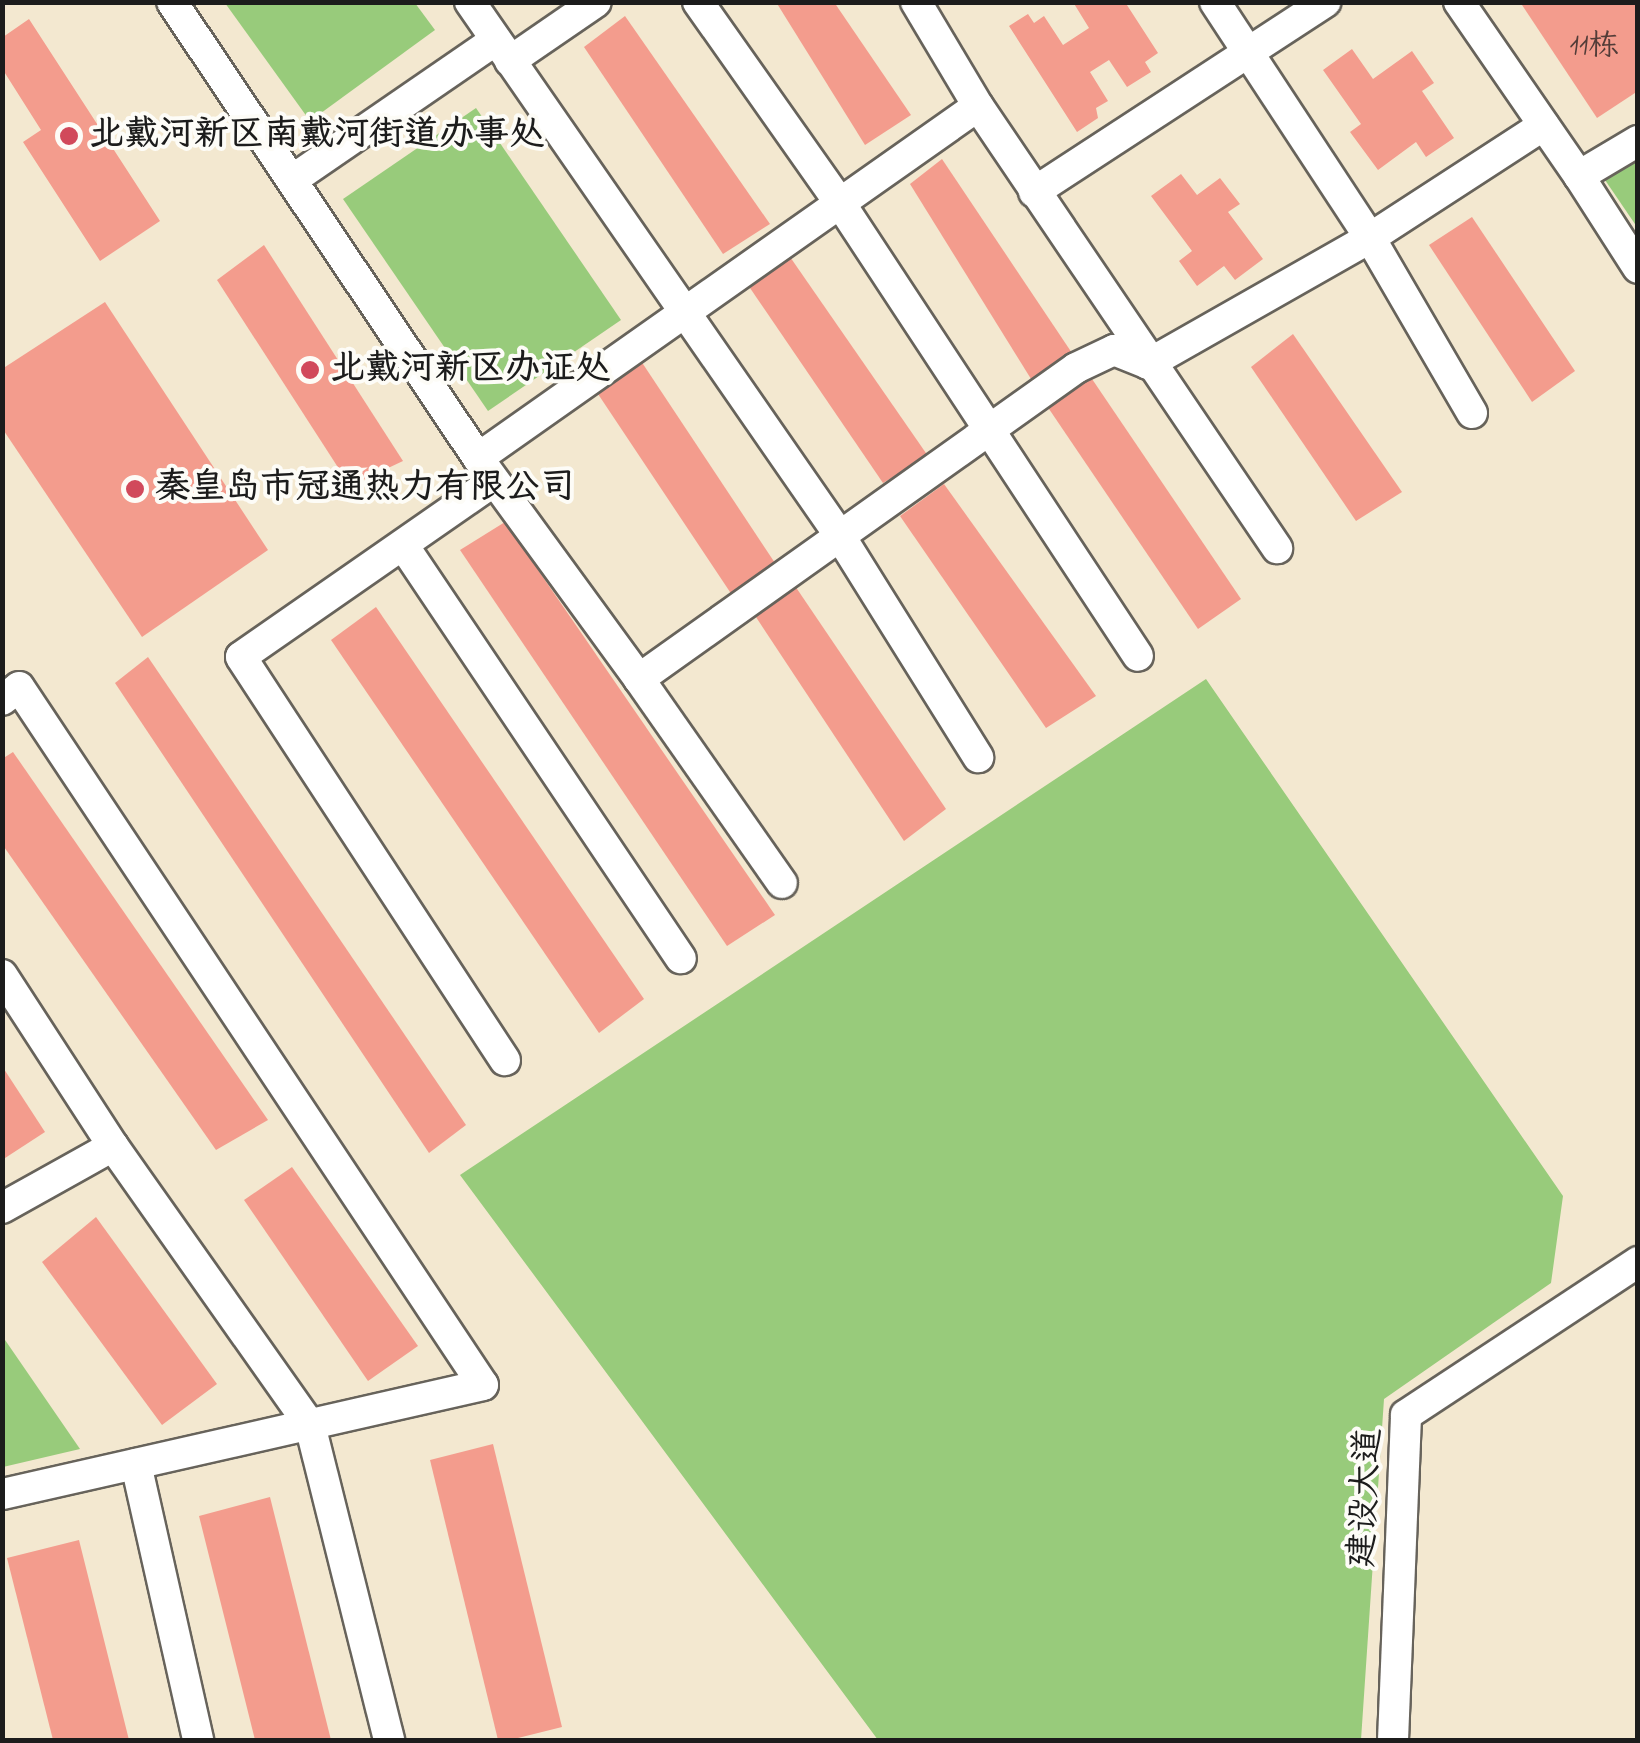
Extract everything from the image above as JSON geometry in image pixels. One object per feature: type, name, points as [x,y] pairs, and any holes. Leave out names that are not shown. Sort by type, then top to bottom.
[{"type":"street","points":[[172,2],[486,469],[782,883]]},
{"type":"street","points":[[470,2],[840,536],[978,757]]},
{"type":"street","points":[[292,180],[503,50],[596,2]]},
{"type":"street","points":[[698,2],[840,204],[1138,656]]},
{"type":"street","points":[[1215,2],[1370,238],[1472,413]]},
{"type":"street","points":[[1034,192],[1250,55],[1324,2]]},
{"type":"street","points":[[1458,2],[1638,268]]},
{"type":"street","points":[[918,3],[1034,192],[1276,548]]},
{"type":"street","points":[[504,1060],[241,657],[402,544],[486,469],[684,314],[978,106]]},
{"type":"street","points":[[1148,364],[1370,238],[1544,125]]},
{"type":"street","points":[[1579,176],[1638,141]]},
{"type":"street","points":[[639,679],[989,428],[1114,350],[1148,364]]},
{"type":"street","points":[[402,544],[682,958]]},
{"type":"street","points":[[2,700],[18,687],[482,1385],[2,1494]]},
{"type":"street","points":[[2,975],[113,1146],[310,1424],[388,1740]]},
{"type":"street","points":[[2,1208],[113,1146]]},
{"type":"street","name":"建设大道","points":[[1393,1740],[1406,1416],[1638,1262]]},
{"type":"street","points":[[136,1464],[198,1740]]},
{"type":"green space","points":[[225,3],[415,3],[435,30],[310,121]]},
{"type":"green space","points":[[476,108],[621,320],[488,411],[343,199]]},
{"type":"green space","points":[[1637,160],[1637,227],[1605,180]]},
{"type":"green space","points":[[1206,679],[1563,1196],[1551,1283],[1384,1399],[1361,1740],[878,1740],[460,1175]]},
{"type":"green space","points":[[3,1337],[80,1449],[3,1467]]},
{"type":"building","points":[[776,2],[834,2],[911,115],[865,145]]},
{"type":"building","points":[[1073,2],[1125,2],[1158,53],[1145,62],[1151,72],[1127,87],[1109,60],[1090,72],[1108,101],[1096,108],[1098,118],[1077,132],[1009,26],[1028,14],[1034,23],[1044,16],[1063,45],[1089,28]]},
{"type":"building","points":[[1520,2],[1638,2],[1638,91],[1597,118]]},
{"type":"building","points":[[625,16],[770,224],[723,254],[584,47]]},
{"type":"building","name":"北戴河新区南戴河街道办事处","points":[[29,19],[160,221],[100,261],[23,142],[41,130],[3,70],[3,37]]},
{"type":"building","points":[[1352,49],[1373,79],[1412,51],[1434,83],[1422,91],[1454,138],[1426,157],[1416,142],[1378,170],[1350,132],[1361,124],[1323,70]]},
{"type":"building","points":[[942,159],[1078,362],[1036,387],[910,184]]},
{"type":"building","points":[[1181,174],[1197,195],[1220,178],[1240,204],[1228,212],[1263,259],[1235,280],[1224,266],[1197,286],[1179,261],[1192,251],[1151,196]]},
{"type":"building","points":[[1472,217],[1575,371],[1532,402],[1429,245]]},
{"type":"building","name":"北戴河新区办证处","points":[[264,245],[403,461],[350,486],[217,280]]},
{"type":"building","points":[[788,254],[928,456],[883,483],[750,288]]},
{"type":"building","name":"秦皇岛市冠通热力有限公司","points":[[105,302],[268,550],[142,637],[2,428],[2,369]]},
{"type":"building","points":[[1293,334],[1402,492],[1356,521],[1251,367]]},
{"type":"building","points":[[639,358],[777,566],[732,595],[596,391]]},
{"type":"building","points":[[1090,376],[1241,599],[1198,629],[1047,406]]},
{"type":"building","points":[[944,484],[1096,696],[1046,728],[900,516]]},
{"type":"building","points":[[505,522],[775,915],[727,946],[460,550]]},
{"type":"building","points":[[791,580],[946,809],[904,841],[752,611]]},
{"type":"building","points":[[376,607],[644,999],[599,1033],[331,640]]},
{"type":"building","points":[[148,657],[466,1125],[429,1153],[115,683]]},
{"type":"building","points":[[13,752],[268,1120],[216,1150],[2,844],[2,759]]},
{"type":"building","points":[[2,1066],[45,1132],[2,1160]]},
{"type":"building","points":[[292,1167],[418,1346],[368,1381],[244,1200]]},
{"type":"building","points":[[96,1217],[217,1384],[162,1425],[42,1262]]},
{"type":"building","points":[[493,1444],[562,1727],[510,1740],[498,1740],[430,1460]]},
{"type":"building","points":[[270,1497],[331,1740],[255,1740],[199,1516]]},
{"type":"building","points":[[79,1540],[129,1740],[53,1740],[7,1558]]},
{"type":"place","name":"北戴河新区南戴河街道办事处","points":[[69,136]]},
{"type":"place","name":"北戴河新区办证处","points":[[310,370]]},
{"type":"place","name":"秦皇岛市冠通热力有限公司","points":[[135,489]]}]
